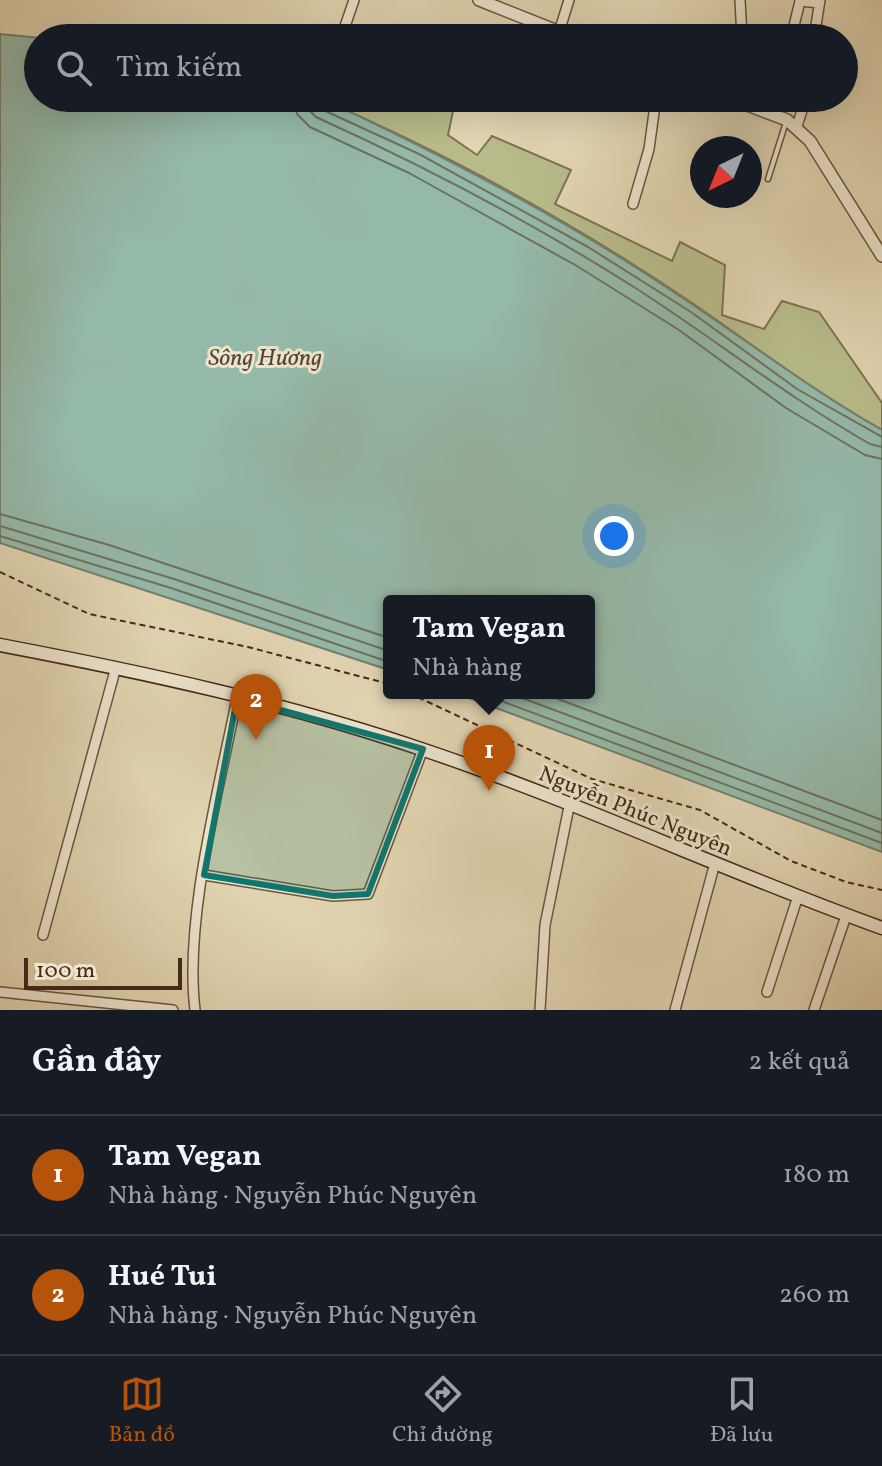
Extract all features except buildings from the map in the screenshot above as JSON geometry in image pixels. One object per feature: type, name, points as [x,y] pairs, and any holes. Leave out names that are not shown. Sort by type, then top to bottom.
[{"type":"main road","name":"Nguyễn Phúc Nguyên","points":[[0,645],[116,667],[423,749],[570,802],[882,928]]},
{"type":"street","points":[[346,24],[354,0]]},
{"type":"street","points":[[479,0],[539,24]]},
{"type":"street","points":[[562,24],[569,0]]},
{"type":"street","points":[[741,0],[742,24]]},
{"type":"street","points":[[794,24],[797,0],[819,2],[816,24]]},
{"type":"street","points":[[633,204],[649,149],[654,112]]},
{"type":"street","points":[[764,112],[792,123],[810,141],[882,256]]},
{"type":"street","points":[[792,123],[798,112]]},
{"type":"street","points":[[43,935],[116,667]]},
{"type":"street","points":[[195,1010],[194,950],[204,875],[237,698]]},
{"type":"street","points":[[204,875],[333,896],[368,894],[423,749]]},
{"type":"street","points":[[540,1010],[545,925],[570,802]]},
{"type":"street","points":[[675,1010],[715,863]]},
{"type":"street","points":[[767,992],[798,896]]},
{"type":"street","points":[[814,1010],[846,916]]},
{"type":"street","points":[[0,992],[173,1010]]},
{"type":"lane","points":[[768,179],[792,123]]},
{"type":"path","points":[[0,572],[89,614],[248,647],[383,682]]},
{"type":"path","points":[[422,699],[592,779],[700,810],[791,861],[846,882],[882,890]]},
{"type":"highlighted area","points":[[237,698],[423,749],[368,894],[333,896],[204,875]]},
{"type":"green space","points":[[348,112],[453,112],[448,135],[477,155],[492,136],[571,170],[555,204],[672,261],[680,242],[725,265],[722,315],[764,329],[782,301],[819,312],[882,403],[882,430],[810,386],[606,247],[462,166]]},
{"type":"water","name":"Sông Hương","points":[[0,34],[24,36],[24,112],[350,112],[468,171],[578,232],[882,430],[882,852],[472,699],[595,699],[595,595],[383,595],[383,668],[0,543]]},
{"type":"place","name":"Hué Tui","points":[[256,740]]},
{"type":"place","name":"Tam Vegan","points":[[489,791]]}]
